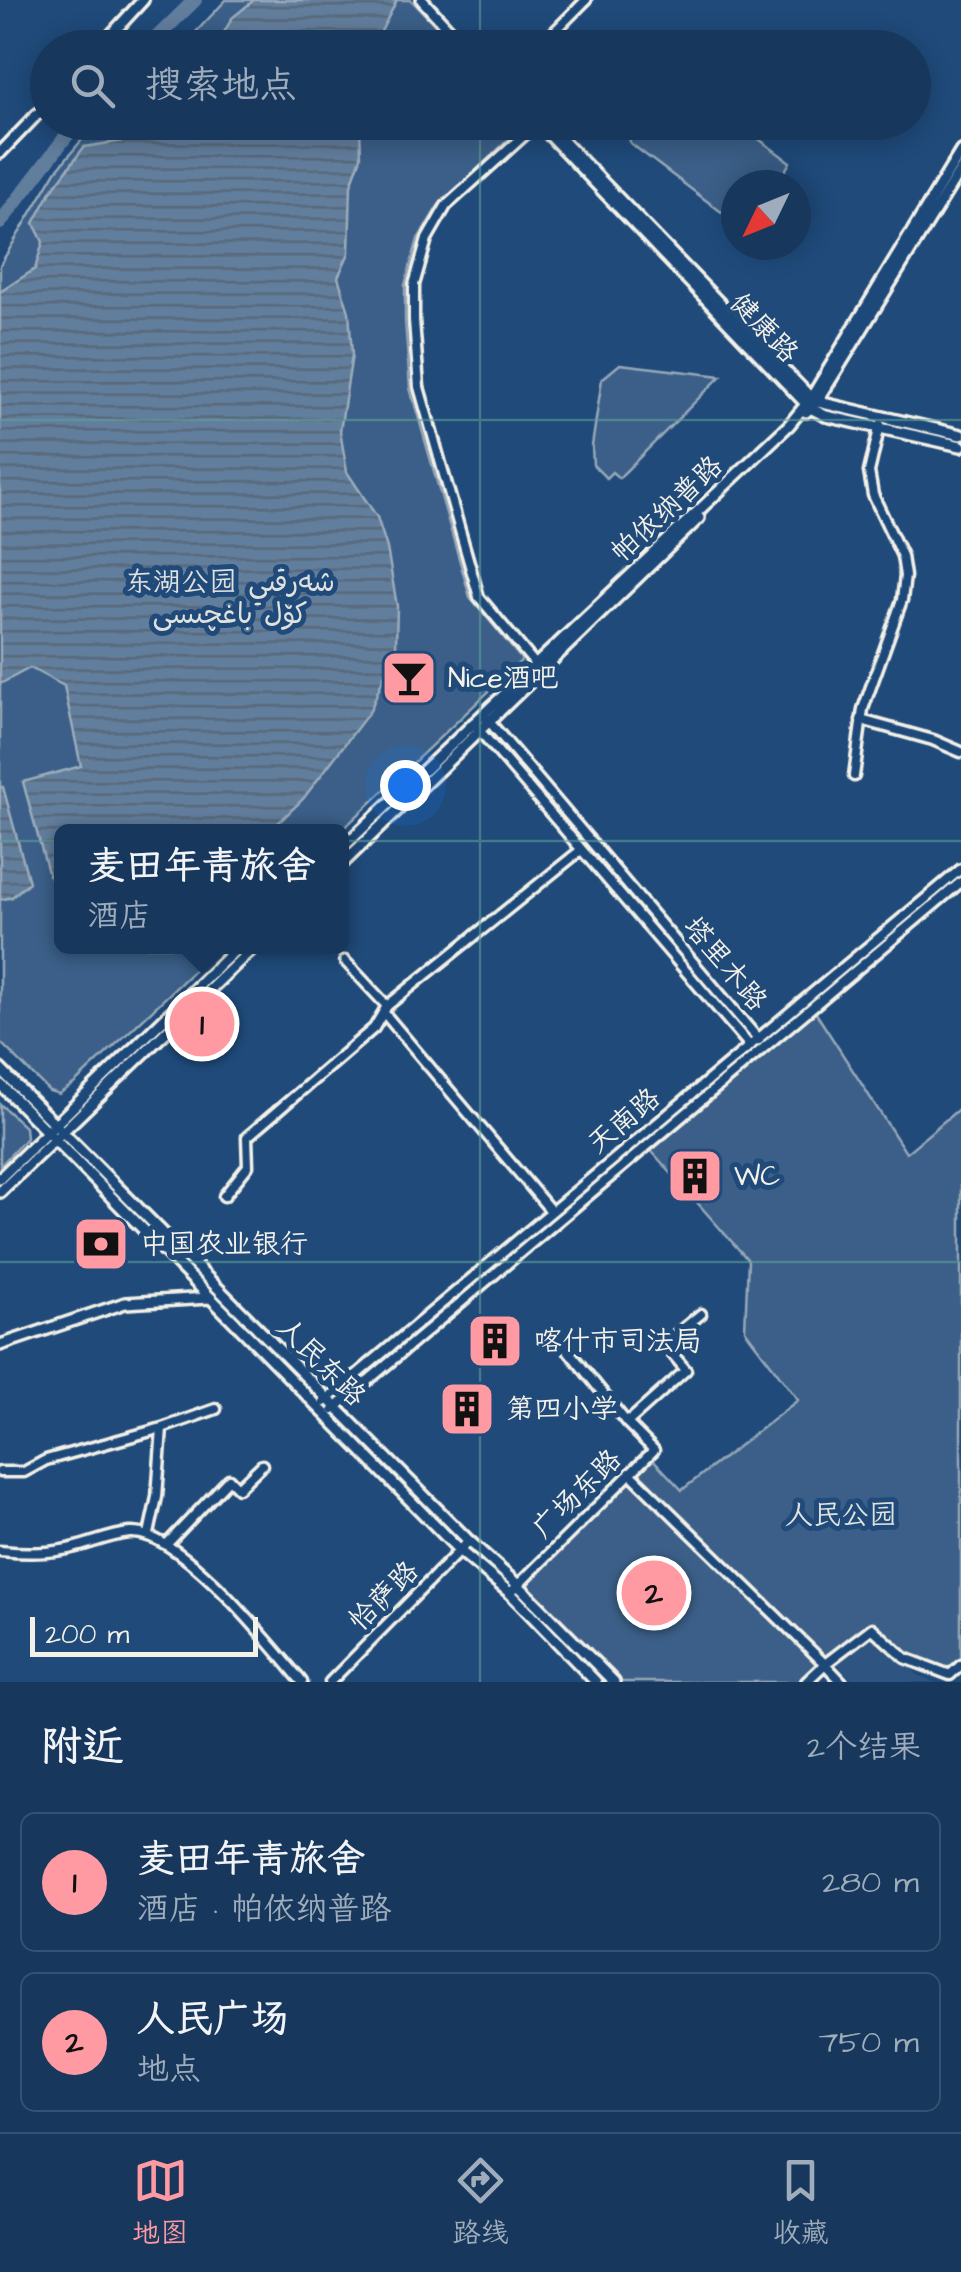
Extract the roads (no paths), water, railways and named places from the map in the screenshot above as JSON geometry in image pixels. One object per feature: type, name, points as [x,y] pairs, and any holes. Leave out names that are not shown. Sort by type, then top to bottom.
[{"type":"main road","points":[[116,30],[143,0]]},
{"type":"main road","points":[[422,0],[450,30]]},
{"type":"main road","points":[[430,0],[458,30]]},
{"type":"main road","points":[[0,154],[30,122]]},
{"type":"main road","name":"健康路","points":[[555,140],[826,416],[961,435]]},
{"type":"main road","name":"健康路","points":[[562,140],[811,403]]},
{"type":"main road","name":"帕依纳普路","points":[[486,718],[811,403],[961,151]]},
{"type":"main road","name":"帕依纳普路","points":[[349,857],[535,664],[811,403],[961,169]]},
{"type":"main road","name":"健康路","points":[[880,421],[961,446]]},
{"type":"main road","name":"帕依纳普路","points":[[349,842],[477,728]]},
{"type":"main road","points":[[0,1192],[53,1131],[231,954]]},
{"type":"main road","points":[[0,1178],[245,954]]},
{"type":"main road","name":"人民东路","points":[[0,1069],[209,1298],[326,1417],[460,1550],[514,1589],[614,1682]]},
{"type":"main road","name":"人民东路","points":[[0,1084],[53,1131],[469,1541],[596,1682]]},
{"type":"main road","points":[[0,1346],[125,1303],[209,1298]]},
{"type":"street","points":[[556,30],[586,0]]},
{"type":"street","points":[[519,140],[446,206],[426,239],[414,284],[414,320],[419,387],[479,597],[535,664]]},
{"type":"street","points":[[854,776],[862,720],[902,600],[905,576],[902,556],[872,495],[869,472],[880,421]]},
{"type":"street","name":"塔里木路","points":[[486,718],[758,1038],[762,1049]]},
{"type":"street","points":[[862,720],[961,752]]},
{"type":"street","name":"塔里木路","points":[[477,728],[749,1046],[762,1049]]},
{"type":"street","points":[[224,1196],[248,1166],[247,1137],[374,1028],[385,1010],[582,850]]},
{"type":"street","name":"天南路","points":[[317,1407],[961,869]]},
{"type":"street","name":"天南路","points":[[326,1417],[961,882]]},
{"type":"street","points":[[345,961],[551,1212]]},
{"type":"street","points":[[627,1423],[686,1370],[664,1344],[701,1314]]},
{"type":"street","name":"广场东路","points":[[514,1589],[654,1450],[627,1423],[555,1334]]},
{"type":"street","points":[[0,1472],[24,1472],[46,1460],[162,1428],[216,1408]]},
{"type":"street","points":[[149,1534],[157,1497],[162,1428]]},
{"type":"street","points":[[167,1544],[229,1479],[238,1488],[262,1466]]},
{"type":"street","points":[[630,1473],[842,1682]]},
{"type":"street","points":[[0,1551],[62,1550],[128,1533],[149,1534],[167,1544],[223,1592],[302,1682]]},
{"type":"street","name":"恰萨路","points":[[330,1682],[469,1541]]},
{"type":"street","points":[[806,1682],[872,1628],[905,1658],[950,1675],[961,1665]]},
{"type":"waterway","points":[[164,30],[195,0]]},
{"type":"waterway","points":[[0,223],[63,140]]},
{"type":"place","name":"Nice酒吧","points":[[409,678]]},
{"type":"place","name":"麦田年青旅舍","points":[[202,1024]]},
{"type":"place","name":"WC","points":[[695,1176]]},
{"type":"place","name":"中国农业银行","points":[[101,1244]]},
{"type":"place","name":"喀什市司法局","points":[[495,1341]]},
{"type":"place","name":"第四小学","points":[[467,1409]]},
{"type":"place","name":"人民广场","points":[[654,1593]]},
{"type":"park label","name":"东湖公园 شەرقىي كۆل باغچىسى","points":[[230,598]]},
{"type":"park label","name":"人民公园","points":[[841,1515]]}]
